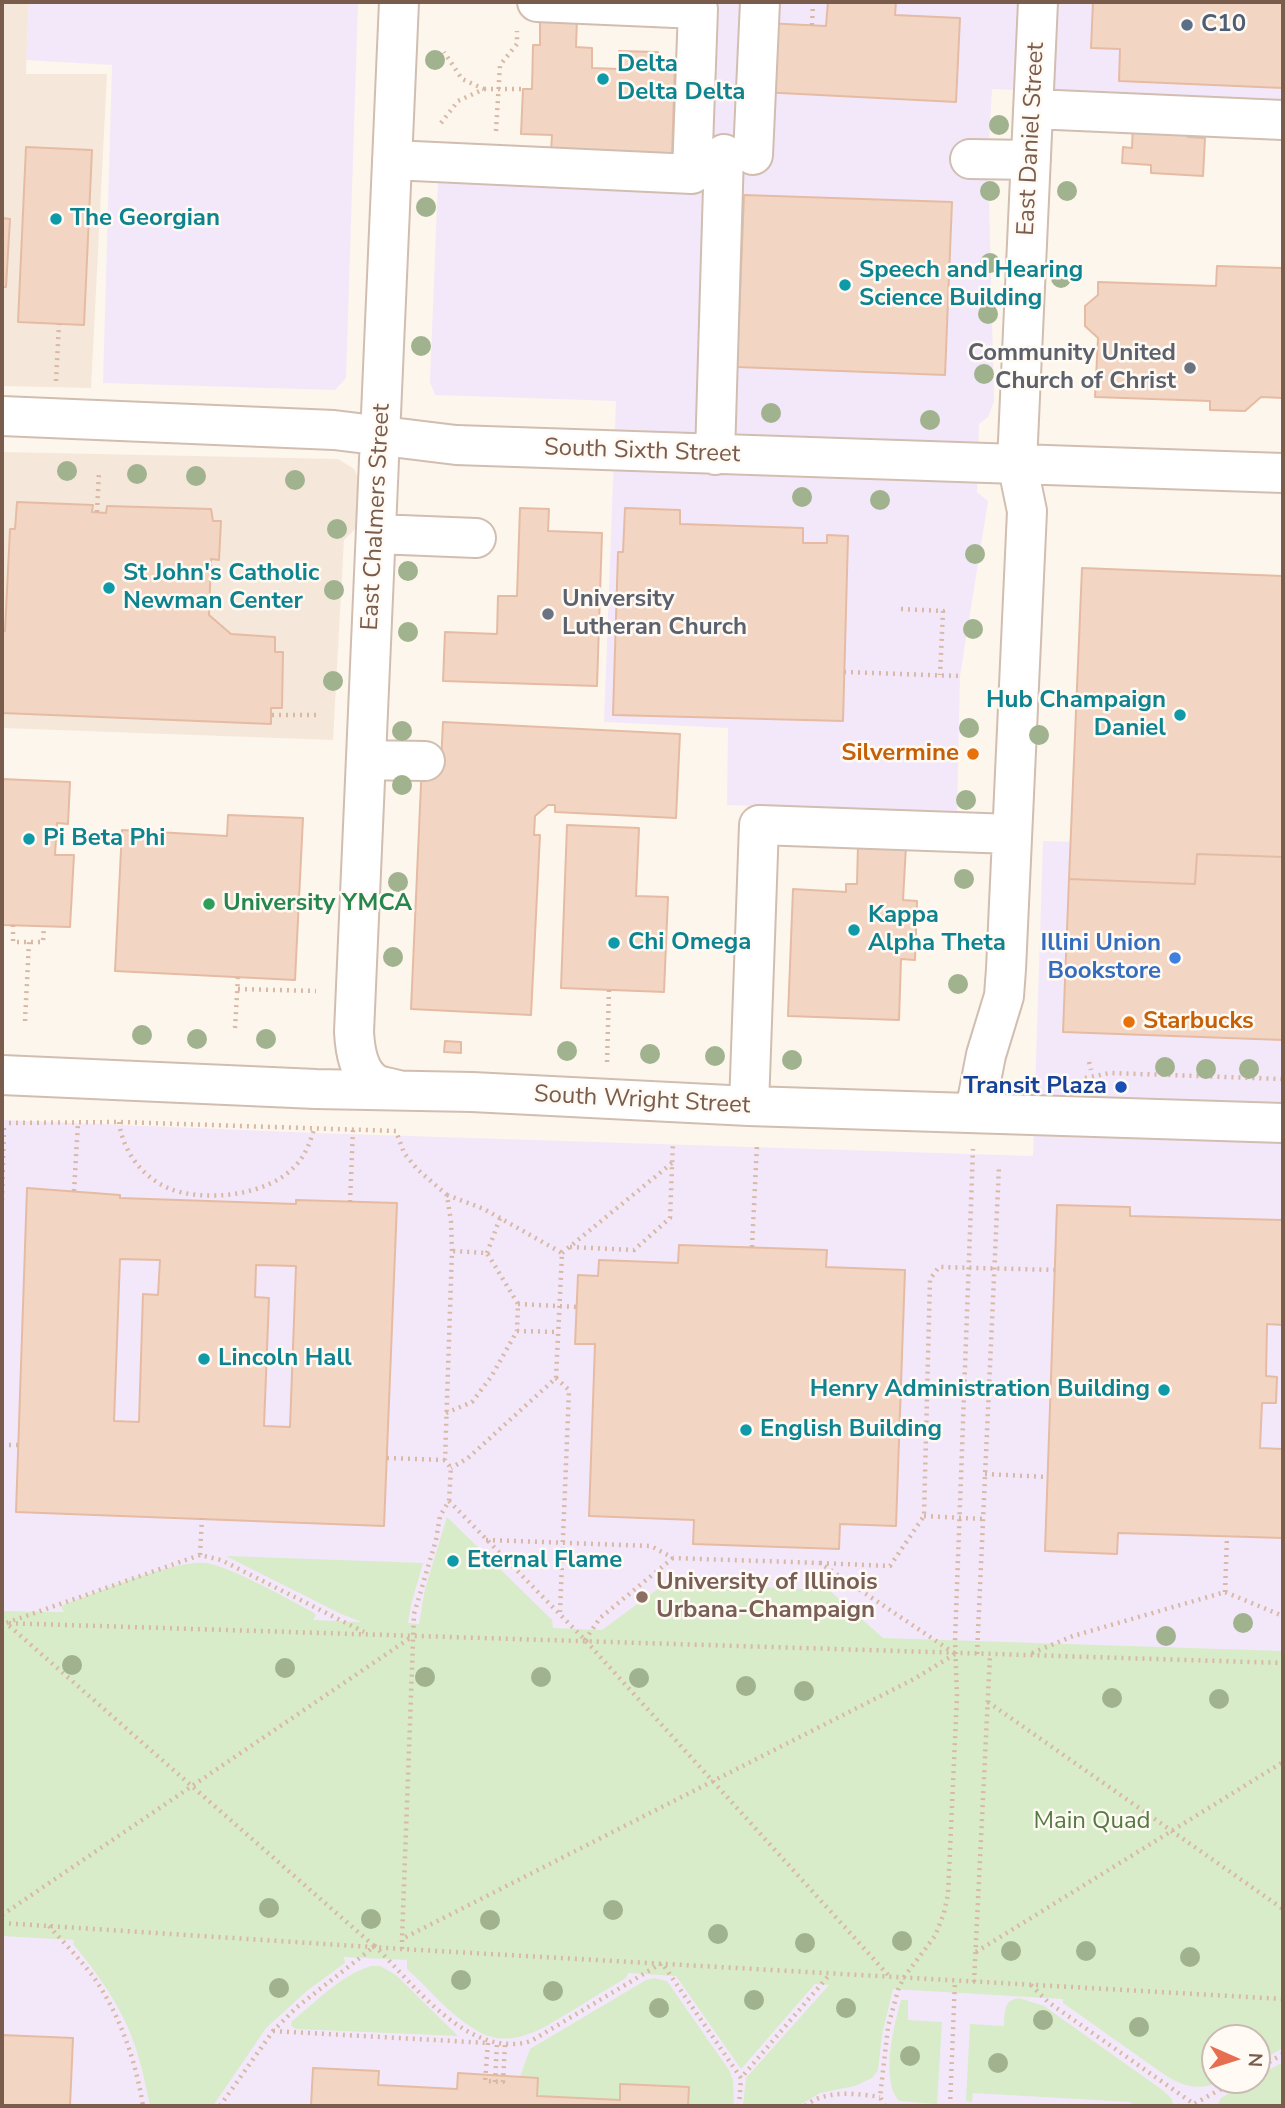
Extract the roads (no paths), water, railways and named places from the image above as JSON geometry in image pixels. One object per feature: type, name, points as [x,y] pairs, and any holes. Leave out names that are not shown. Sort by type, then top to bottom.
[{"type":"street","name":"East Chalmers Street","points":[[398,1090],[375,1083],[366,1074],[355,1052],[354,1032],[399,2]]},
{"type":"street","points":[[715,454],[738,155],[760,2]]},
{"type":"street","name":"East Daniel Street","points":[[975,1111],[986,1055],[1004,996],[1027,511],[1017,463],[1038,2]]},
{"type":"street","points":[[392,160],[692,174],[698,9],[527,12]]},
{"type":"street","points":[[1033,109],[1283,120]]},
{"type":"street","points":[[970,159],[1031,160]]},
{"type":"street","name":"South Sixth Street","points":[[2,416],[334,430],[444,445],[1283,473]]},
{"type":"street","points":[[376,534],[477,538]]},
{"type":"street","points":[[366,760],[425,761]]},
{"type":"street","points":[[749,1106],[758,825],[1012,834]]},
{"type":"street","name":"East Chalmers Street","points":[[316,1088],[340,1065],[354,1032]]},
{"type":"street","name":"South Wright Street","points":[[2,1075],[749,1106],[975,1111],[1283,1123]]},
{"type":"place","name":"C10","points":[[1187,25]]},
{"type":"place","name":"Delta Delta Delta","points":[[603,79]]},
{"type":"place","name":"The Georgian","points":[[56,219]]},
{"type":"place","name":"Speech and Hearing Science Building","points":[[845,285]]},
{"type":"place","name":"Community United Church of Christ","points":[[1190,368]]},
{"type":"place","name":"St John's Catholic Newman Center","points":[[109,588]]},
{"type":"place","name":"University Lutheran Church","points":[[548,614]]},
{"type":"place","name":"Hub Champaign Daniel","points":[[1180,715]]},
{"type":"place","name":"Silvermine","points":[[973,754]]},
{"type":"place","name":"Pi Beta Phi","points":[[29,839]]},
{"type":"place","name":"University YMCA","points":[[209,904]]},
{"type":"place","name":"Kappa Alpha Theta","points":[[854,930]]},
{"type":"place","name":"Chi Omega","points":[[614,943]]},
{"type":"place","name":"Illini Union Bookstore","points":[[1175,958]]},
{"type":"place","name":"Starbucks","points":[[1129,1022]]},
{"type":"place","name":"Transit Plaza","points":[[1121,1087]]},
{"type":"place","name":"Lincoln Hall","points":[[204,1359]]},
{"type":"place","name":"Henry Administration Building","points":[[1164,1390]]},
{"type":"place","name":"English Building","points":[[746,1430]]},
{"type":"place","name":"Eternal Flame","points":[[453,1561]]},
{"type":"place","name":"University of Illinois Urbana-Champaign","points":[[642,1597]]},
{"type":"park label","name":"Main Quad","points":[[1092,1822]]}]
